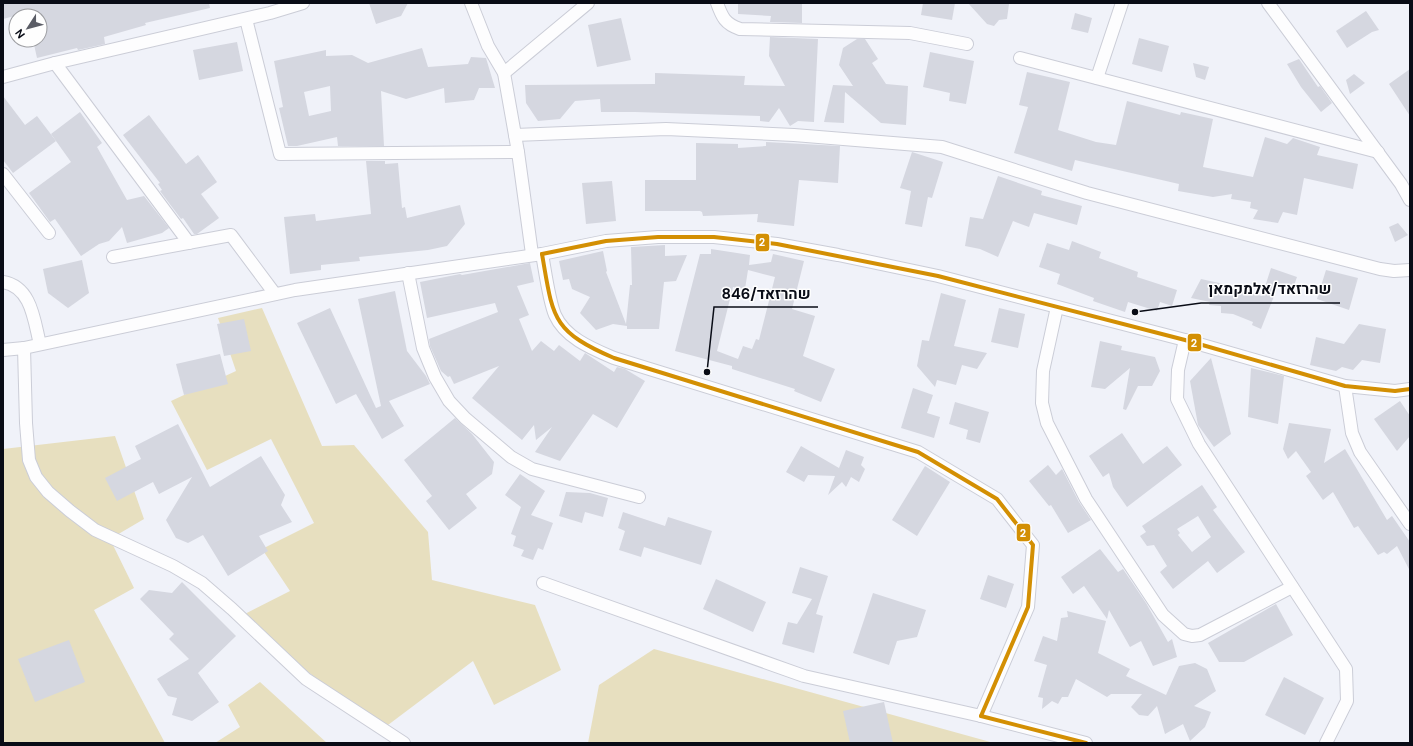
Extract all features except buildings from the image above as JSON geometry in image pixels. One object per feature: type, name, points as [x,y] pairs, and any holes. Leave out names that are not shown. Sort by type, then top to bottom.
[{"type":"street","points":[[3,76],[246,19],[304,3]]},
{"type":"street","points":[[472,3],[488,46],[504,73],[537,254],[555,315],[572,336],[589,348],[614,358],[918,452],[997,499],[1033,545],[1028,607],[981,716]]},
{"type":"street","points":[[504,73],[588,3]]},
{"type":"street","points":[[717,3],[724,21],[730,26],[740,29],[910,33],[967,44]]},
{"type":"street","points":[[1097,78],[1122,3]]},
{"type":"street","points":[[1268,3],[1378,152],[1401,184],[1410,200]]},
{"type":"street","points":[[246,19],[280,154],[518,152]]},
{"type":"street","points":[[1020,58],[1378,152]]},
{"type":"street","points":[[55,63],[190,243]]},
{"type":"street","points":[[515,135],[666,129],[809,136],[942,147],[1087,193],[1380,270],[1410,270]]},
{"type":"street","points":[[3,174],[49,234]]},
{"type":"street","points":[[113,258],[231,235],[275,294]]},
{"type":"street","points":[[3,350],[24,348],[275,294],[537,254],[606,240],[658,237],[714,237],[777,244],[938,276],[1185,340],[1345,386],[1395,391],[1410,389]]},
{"type":"street","points":[[408,273],[423,348],[435,377],[449,401],[465,418],[511,457],[532,469],[639,497]]},
{"type":"street","points":[[3,282],[12,283],[25,295],[32,308],[40,344]]},
{"type":"street","points":[[1058,307],[1043,371],[1042,404],[1047,423],[1086,499],[1163,615],[1184,634],[1192,636],[1200,635],[1292,587]]},
{"type":"street","points":[[1185,340],[1178,370],[1177,399],[1199,444],[1346,669],[1347,701],[1326,743]]},
{"type":"street","points":[[24,348],[26,423],[30,460],[36,477],[48,492],[70,512],[96,530],[173,566],[202,583],[232,609],[306,679],[404,743]]},
{"type":"street","points":[[1345,386],[1352,434],[1360,452],[1410,524]]},
{"type":"street","points":[[543,583],[804,676],[981,716],[1086,743]]},
{"type":"shaded area","points":[[262,308],[322,446],[354,445],[428,532],[432,580],[535,605],[561,670],[494,705],[473,661],[388,725],[362,713],[237,618],[290,591],[262,549],[314,523],[271,439],[207,470],[171,401],[236,371],[218,318]]},
{"type":"shaded area","points":[[115,436],[144,519],[110,539],[134,588],[94,610],[165,743],[3,743],[3,449]]},
{"type":"shaded area","points":[[654,649],[994,743],[588,743],[599,685]]},
{"type":"shaded area","points":[[260,682],[327,743],[215,743],[240,727],[228,705]]},
{"type":"transit line","name":"2","points":[[542,254],[606,241],[658,237],[714,237],[777,244],[938,276],[1185,340],[1345,386],[1395,391],[1410,389]]},
{"type":"transit line","name":"2","points":[[542,254],[549,293],[558,320],[566,330],[593,348],[614,358],[918,452],[997,499],[1033,545],[1028,607],[981,716]]},
{"type":"transit line","name":"2","points":[[981,716],[1086,743]]},
{"type":"place","name":"שהרזאד/אלמקמאן","points":[[1135,312]]},
{"type":"place","name":"846/שהרזאד","points":[[707,372]]}]
